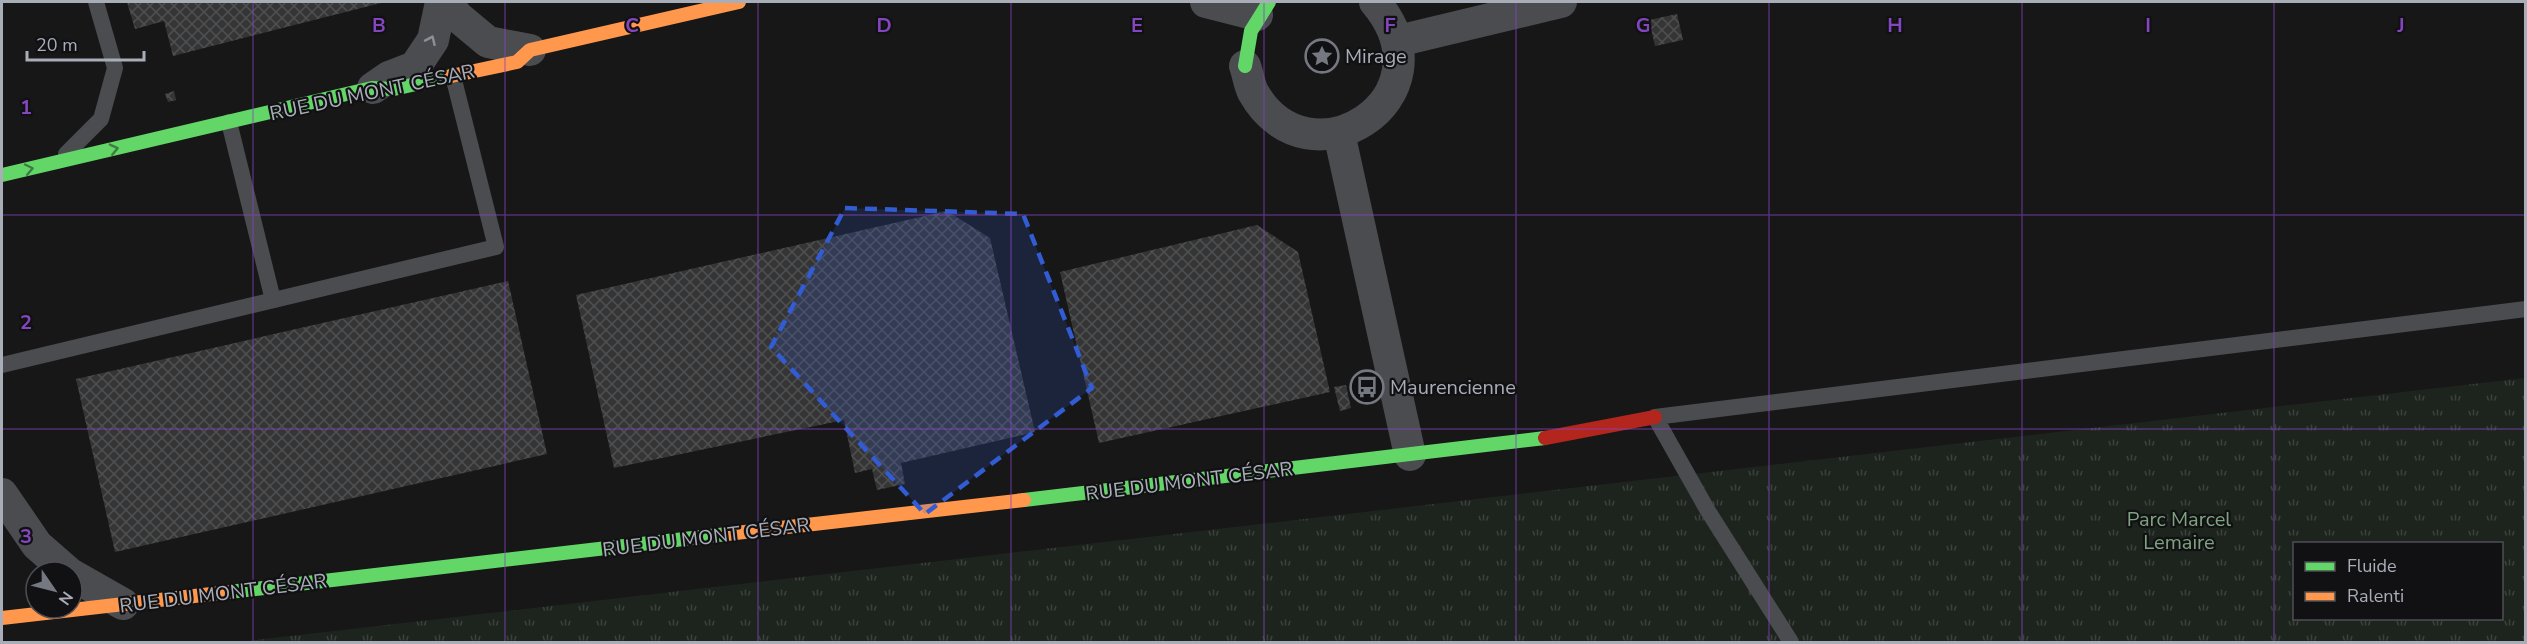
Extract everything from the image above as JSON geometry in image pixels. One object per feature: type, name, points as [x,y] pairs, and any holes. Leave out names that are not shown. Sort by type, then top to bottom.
[{"type":"street","points":[[372,88],[389,77],[415,67],[433,40],[441,2]]},
{"type":"street","points":[[445,2],[458,17],[488,42],[530,50]]},
{"type":"street","name":"RUE DU MONT CÉSAR","points":[[2,174],[372,88],[394,89],[517,62],[530,50],[739,2]]},
{"type":"street","points":[[1206,2],[1263,8],[1247,40],[1245,66],[1252,91],[1267,112],[1288,127],[1313,134],[1339,133],[1361,124],[1380,109],[1393,88],[1399,65],[1398,41],[1389,18],[1375,2]]},
{"type":"street","points":[[1398,41],[1560,2]]},
{"type":"street","points":[[1339,133],[1410,455]]},
{"type":"street","name":"RUE DU MONT CÉSAR","points":[[2,618],[1522,442],[1655,417]]},
{"type":"street","points":[[2,494],[36,545],[54,560]]},
{"type":"street","points":[[84,582],[123,604]]},
{"type":"lane","points":[[57,163],[101,120],[116,68],[98,9]]},
{"type":"lane","points":[[2,365],[496,247],[453,76]]},
{"type":"lane","points":[[229,122],[273,300]]},
{"type":"lane","points":[[1791,642],[1708,511],[1655,417],[2526,309]]},
{"type":"highlighted area","points":[[845,208],[1023,214],[1092,388],[925,514],[771,347]]},
{"type":"green space","name":"Parc Marcel Lemaire","points":[[2525,378],[2525,642],[239,642]]},
{"type":"building","points":[[127,2],[385,2],[173,56],[164,21],[135,29]]},
{"type":"building","points":[[1677,14],[1683,40],[1655,46],[1649,20]]},
{"type":"building","points":[[174,91],[176,100],[168,102],[165,94]]},
{"type":"building","points":[[947,211],[990,238],[1035,432],[901,463],[905,484],[877,490],[872,469],[855,473],[844,420],[614,468],[576,295]]},
{"type":"building","points":[[1257,225],[1298,252],[1330,392],[1099,443],[1060,272]]},
{"type":"building","points":[[508,281],[547,454],[115,552],[76,379]]},
{"type":"building","points":[[1346,385],[1351,408],[1340,411],[1334,387]]},
{"type":"traffic: fast","points":[[1245,66],[1251,31],[1269,2]]},
{"type":"traffic: fast","points":[[2,175],[372,88],[394,89],[451,76]]},
{"type":"traffic: fast","points":[[1024,500],[1545,438]]},
{"type":"traffic: fast","points":[[229,592],[727,534]]},
{"type":"traffic: slow","points":[[451,76],[517,62],[530,50],[739,2]]},
{"type":"traffic: slow","points":[[727,534],[1024,500]]},
{"type":"traffic: slow","points":[[2,618],[229,592]]},
{"type":"traffic: jam","points":[[1545,438],[1655,417]]},
{"type":"place","name":"Mirage","points":[[1322,56]]},
{"type":"place","name":"Maurencienne","points":[[1367,387]]}]
